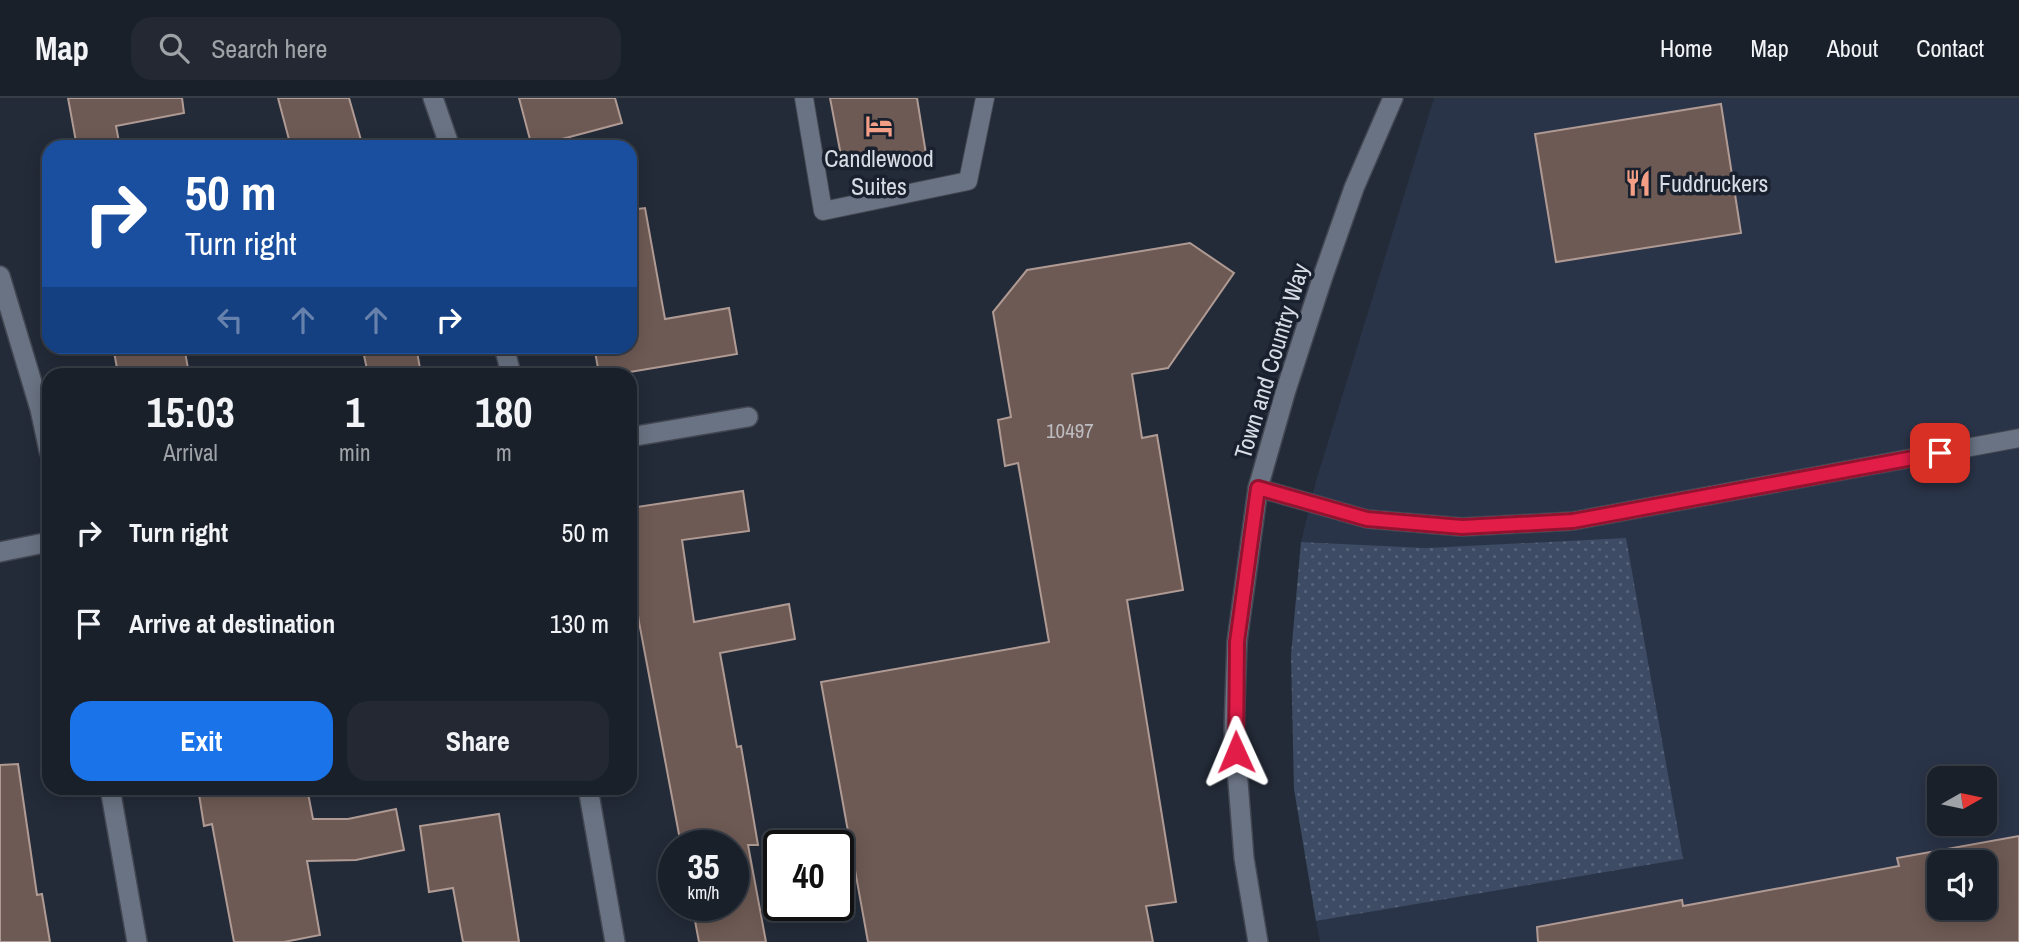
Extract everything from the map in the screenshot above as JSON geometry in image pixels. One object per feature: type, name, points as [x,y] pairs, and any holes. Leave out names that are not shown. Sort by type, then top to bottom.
[{"type":"street","points":[[433,98],[448,140]]},
{"type":"street","name":"Town and Country Way","points":[[1258,942],[1244,858],[1234,731],[1237,642],[1258,488],[1322,279],[1354,188],[1392,98]]},
{"type":"street","points":[[0,276],[42,418]]},
{"type":"street","points":[[637,436],[748,416]]},
{"type":"street","points":[[0,552],[42,543]]},
{"type":"street","points":[[111,795],[137,942]]},
{"type":"street","points":[[589,795],[615,942]]},
{"type":"lane","points":[[804,98],[823,211],[968,181],[985,98]]},
{"type":"lane","points":[[1258,488],[1367,519],[1462,527],[1573,521],[2019,438]]},
{"type":"shaded area","points":[[1434,98],[2019,98],[2019,942],[1320,942],[1316,921],[1683,859],[1427,548],[1301,542],[1316,481]]},
{"type":"shaded area","points":[[1626,538],[1683,859],[1316,921],[1294,789],[1291,655],[1301,542],[1427,548]]},
{"type":"building","points":[[68,98],[182,98],[184,113],[116,126],[119,140],[76,140]]},
{"type":"building","points":[[278,98],[349,98],[361,140],[289,140]]},
{"type":"building","points":[[519,98],[615,98],[622,123],[558,140],[530,140]]},
{"type":"building","name":"Candlewood Suites","points":[[830,98],[917,98],[926,154],[843,166]]},
{"type":"building","name":"Fuddruckers","points":[[1721,104],[1741,233],[1556,262],[1535,134]]},
{"type":"building","points":[[645,208],[665,319],[729,308],[737,354],[637,371],[637,368],[598,368],[595,354],[637,354],[637,209]]},
{"type":"building","points":[[1190,243],[1234,273],[1168,368],[1132,374],[1142,438],[1157,435],[1183,590],[1127,600],[1176,902],[1146,906],[1153,942],[868,942],[854,865],[854,830],[848,830],[821,682],[1049,642],[1018,463],[1005,466],[998,420],[1011,417],[993,312],[1027,270]]},
{"type":"building","points":[[114,354],[185,354],[188,368],[117,368]]},
{"type":"building","points":[[364,354],[417,354],[420,368],[367,368]]},
{"type":"building","points":[[743,491],[749,531],[682,540],[694,622],[789,604],[795,639],[720,653],[737,747],[741,746],[758,845],[749,845],[749,830],[678,830],[637,609],[637,507]]},
{"type":"building","points":[[18,764],[37,895],[42,894],[50,942],[0,942],[0,765]]},
{"type":"building","points":[[199,795],[308,795],[313,819],[348,819],[396,809],[404,850],[356,860],[307,861],[320,935],[284,942],[234,942],[212,824],[204,826]]},
{"type":"building","points":[[499,814],[519,942],[463,942],[453,888],[429,892],[420,826]]},
{"type":"building","points":[[2019,836],[2019,942],[1538,942],[1537,927],[1682,900],[1683,906],[1899,866],[1897,858],[1927,853],[1927,920],[1997,920],[1997,850],[1941,850]]},
{"type":"building","points":[[749,850],[766,942],[699,942],[695,921],[749,921]]},
{"type":"place","name":"Candlewood Suites","points":[[879,126]]},
{"type":"place","name":"Fuddruckers","points":[[1638,183]]},
{"type":"route","points":[[1236,752],[1234,731],[1237,642],[1258,488],[1367,519],[1462,527],[1573,521],[1940,453]]}]
